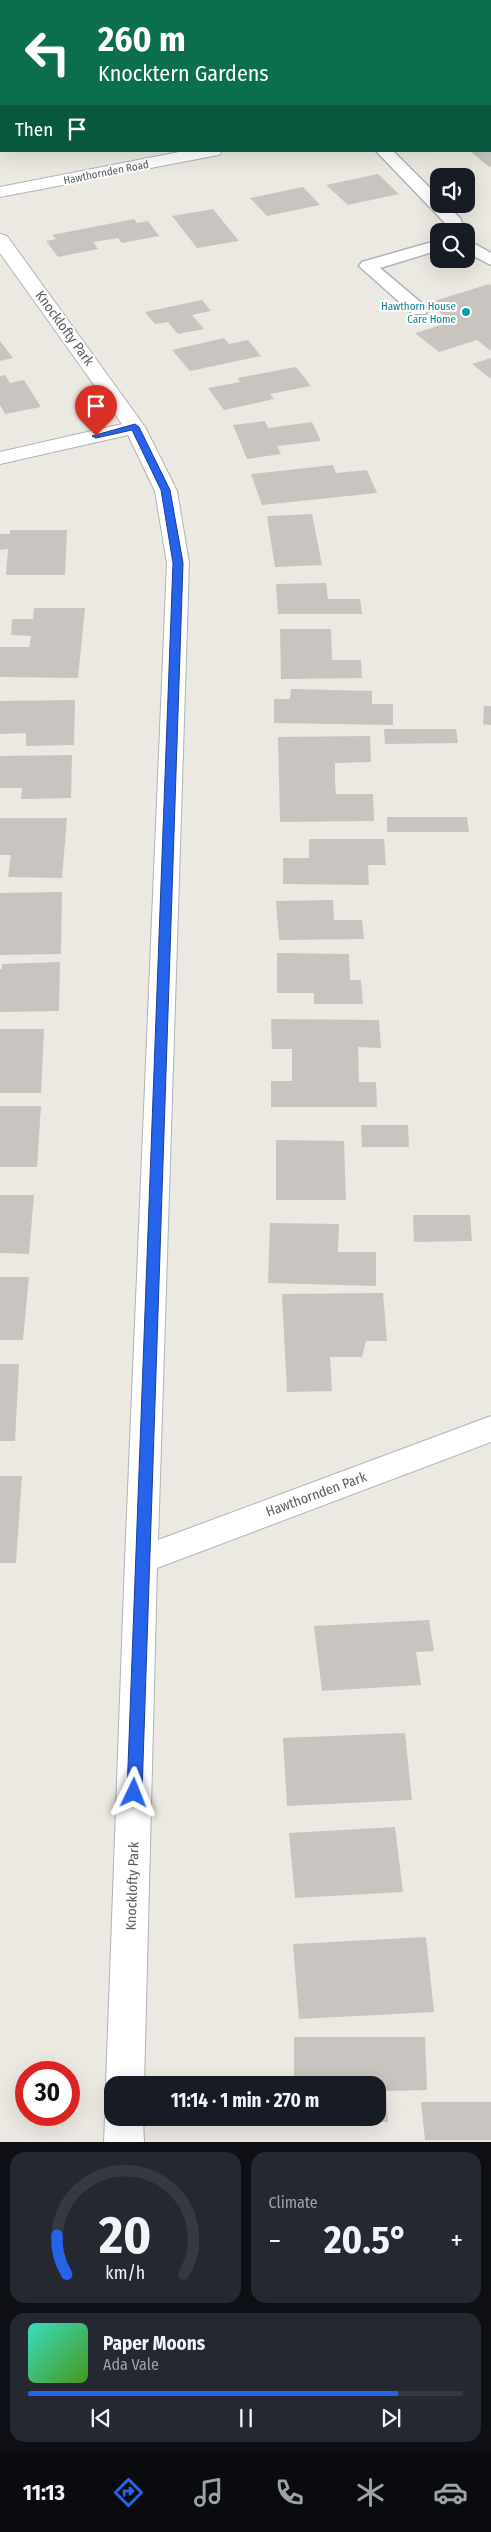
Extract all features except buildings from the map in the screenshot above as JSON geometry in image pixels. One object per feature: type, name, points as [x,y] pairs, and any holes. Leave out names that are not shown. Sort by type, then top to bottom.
[{"type":"street","name":"Hawthornden Road","points":[[0,192],[208,152]]},
{"type":"street","name":"Knocklofty Park","points":[[0,240],[135,427],[166,490],[178,563],[142,1560],[126,2076]]},
{"type":"street","points":[[0,458],[135,427]]},
{"type":"street","name":"Hawthornden Park","points":[[142,1560],[491,1429]]},
{"type":"street","points":[[124,2126],[124,2142]]},
{"type":"lane","points":[[385,152],[454,223]]},
{"type":"lane","points":[[419,310],[368,266],[430,248]]},
{"type":"lane","points":[[475,250],[491,260]]},
{"type":"place","name":"Hawthorn House Care Home","points":[[466,312]]},
{"type":"route","points":[[96,436],[135,427],[166,490],[178,563],[134,1793]]}]
